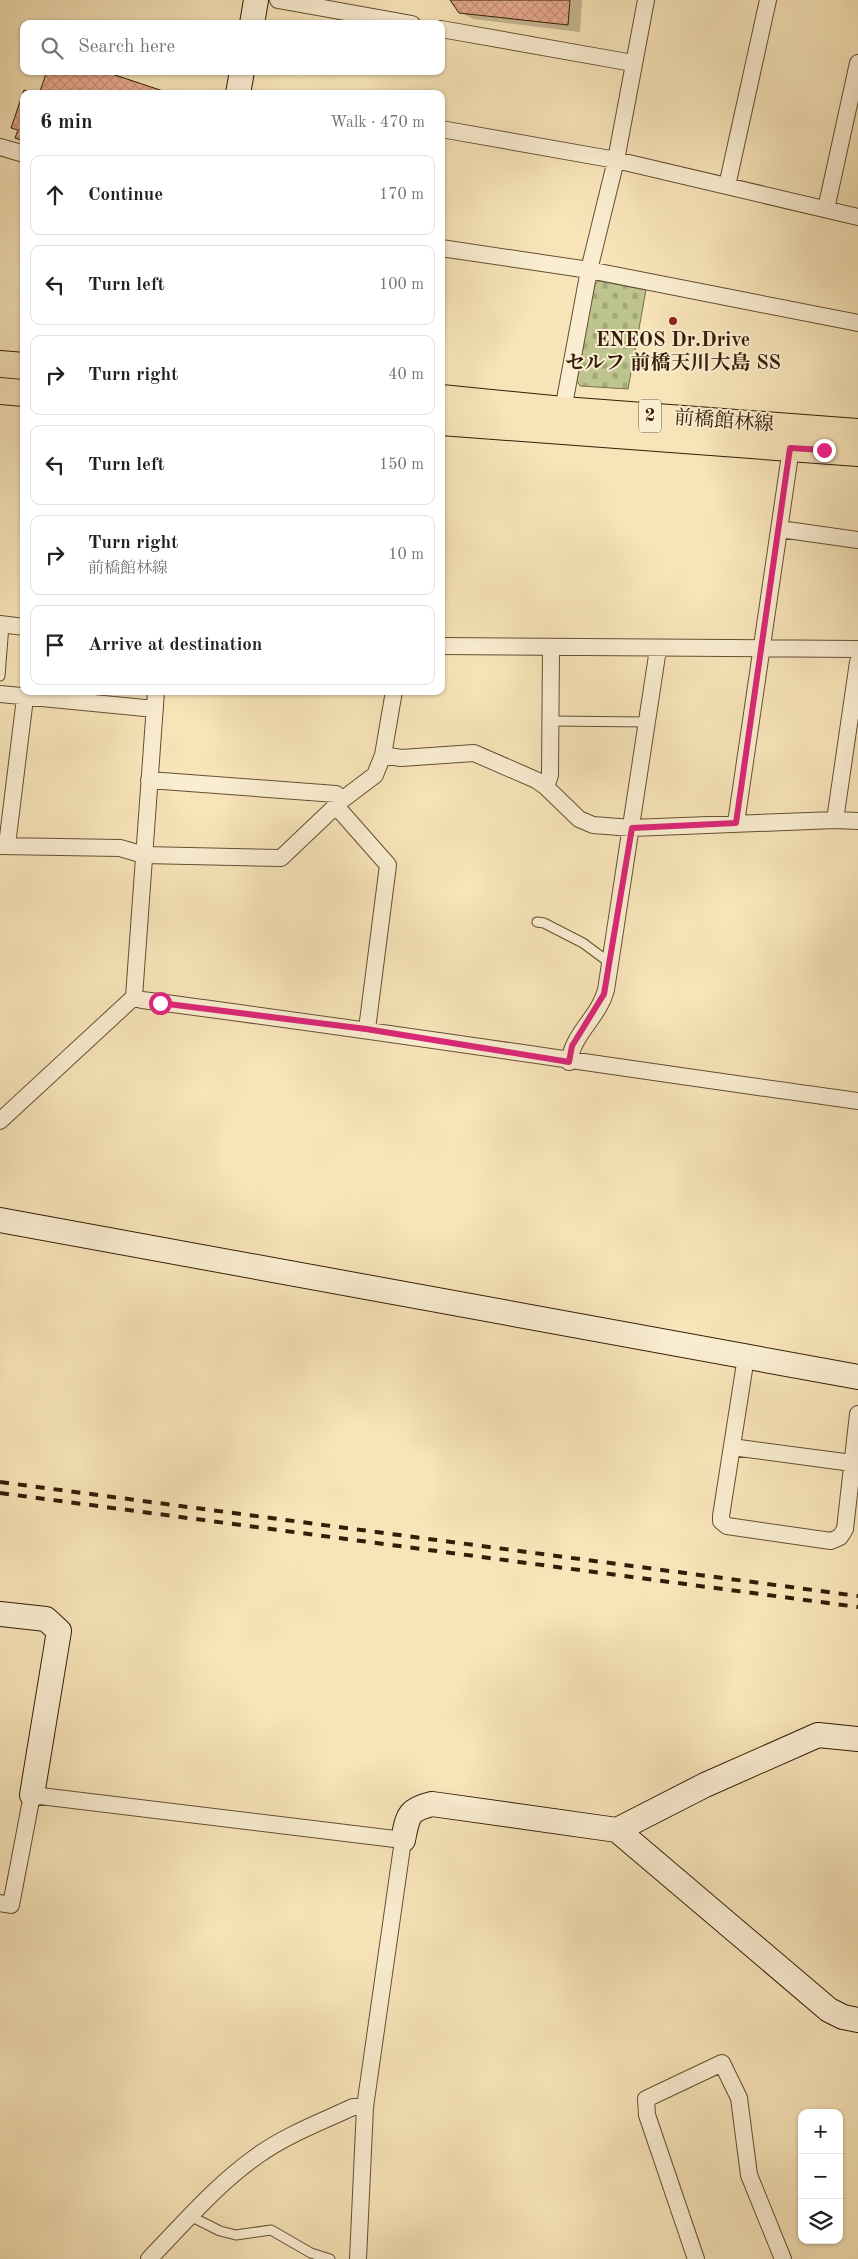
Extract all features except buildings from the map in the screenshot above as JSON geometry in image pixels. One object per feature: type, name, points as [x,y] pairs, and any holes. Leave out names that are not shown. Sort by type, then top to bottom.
[{"type":"main road","points":[[0,364],[20,366]]},
{"type":"main road","points":[[0,391],[20,393]]},
{"type":"main road","name":"前橋館林線","points":[[445,398],[563,410],[858,432]]},
{"type":"main road","name":"前橋館林線","points":[[445,422],[858,453]]},
{"type":"street","points":[[253,20],[256,0]]},
{"type":"street","points":[[278,0],[390,20]]},
{"type":"street","points":[[563,410],[589,270],[616,160],[646,0]]},
{"type":"street","points":[[727,186],[768,0]]},
{"type":"street","points":[[445,30],[633,63]]},
{"type":"street","points":[[826,209],[858,63]]},
{"type":"street","points":[[239,90],[241,75]]},
{"type":"street","points":[[445,131],[616,160],[858,217]]},
{"type":"street","points":[[0,147],[20,153]]},
{"type":"street","points":[[445,249],[589,270],[858,323]]},
{"type":"street","points":[[736,823],[780,529],[790,448]]},
{"type":"street","points":[[780,529],[858,540]]},
{"type":"street","points":[[2,625],[20,627]]},
{"type":"street","points":[[445,646],[858,649]]},
{"type":"street","points":[[546,787],[550,775],[551,648]]},
{"type":"street","points":[[569,1062],[572,1046],[604,994],[632,828],[658,649]]},
{"type":"street","points":[[835,820],[858,662]]},
{"type":"street","points":[[0,694],[24,698],[155,710]]},
{"type":"street","points":[[0,1121],[134,997],[148,780],[156,695]]},
{"type":"street","points":[[24,698],[4,846],[120,848],[144,854],[281,858],[339,803],[375,775],[382,755],[393,695]]},
{"type":"street","points":[[382,755],[401,758],[474,753],[546,787],[584,822],[632,828],[835,820],[858,822]]},
{"type":"street","points":[[148,780],[336,794],[339,803],[388,865],[366,1029]]},
{"type":"street","points":[[134,997],[142,1000],[366,1029],[569,1062],[858,1102]]},
{"type":"street","points":[[0,1220],[858,1377]]},
{"type":"street","points":[[746,1357],[721,1521],[727,1526],[836,1540],[845,1529],[858,1414]]},
{"type":"street","points":[[732,1447],[852,1463]]},
{"type":"street","points":[[0,1614],[46,1619],[59,1631],[32,1796],[11,1905],[0,1903]]},
{"type":"street","points":[[617,1830],[705,1785],[818,1735],[858,1739]]},
{"type":"street","points":[[32,1796],[403,1840]]},
{"type":"street","points":[[358,2259],[365,2107],[403,1840],[408,1818],[415,1808],[432,1804],[617,1830],[829,2010],[843,2017],[858,2020]]},
{"type":"street","points":[[696,2259],[647,2114],[646,2099],[722,2062],[739,2098],[749,2175],[783,2259]]},
{"type":"street","points":[[156,2257],[190,2216],[227,2180],[268,2149],[353,2107],[365,2107]]},
{"type":"lane","points":[[496,394],[526,406]]},
{"type":"lane","points":[[0,676],[2,625]]},
{"type":"lane","points":[[551,721],[647,722]]},
{"type":"lane","points":[[537,922],[544,923],[583,943],[610,963]]},
{"type":"lane","points":[[190,2216],[214,2228],[236,2235],[271,2230],[311,2253],[330,2259]]},
{"type":"green space","points":[[599,281],[646,290],[628,389],[580,386],[576,379],[592,286]]},
{"type":"railway","points":[[0,1482],[858,1596]]},
{"type":"railway","points":[[0,1493],[858,1607]]},
{"type":"place","name":"ENEOS Dr.Drive セルフ 前橋天川大島 SS","points":[[673,321]]},
{"type":"route","points":[[160,1003],[366,1029],[569,1062],[572,1046],[602,1000],[606,990],[632,828],[736,823],[790,460],[790,448],[824,450]]}]
